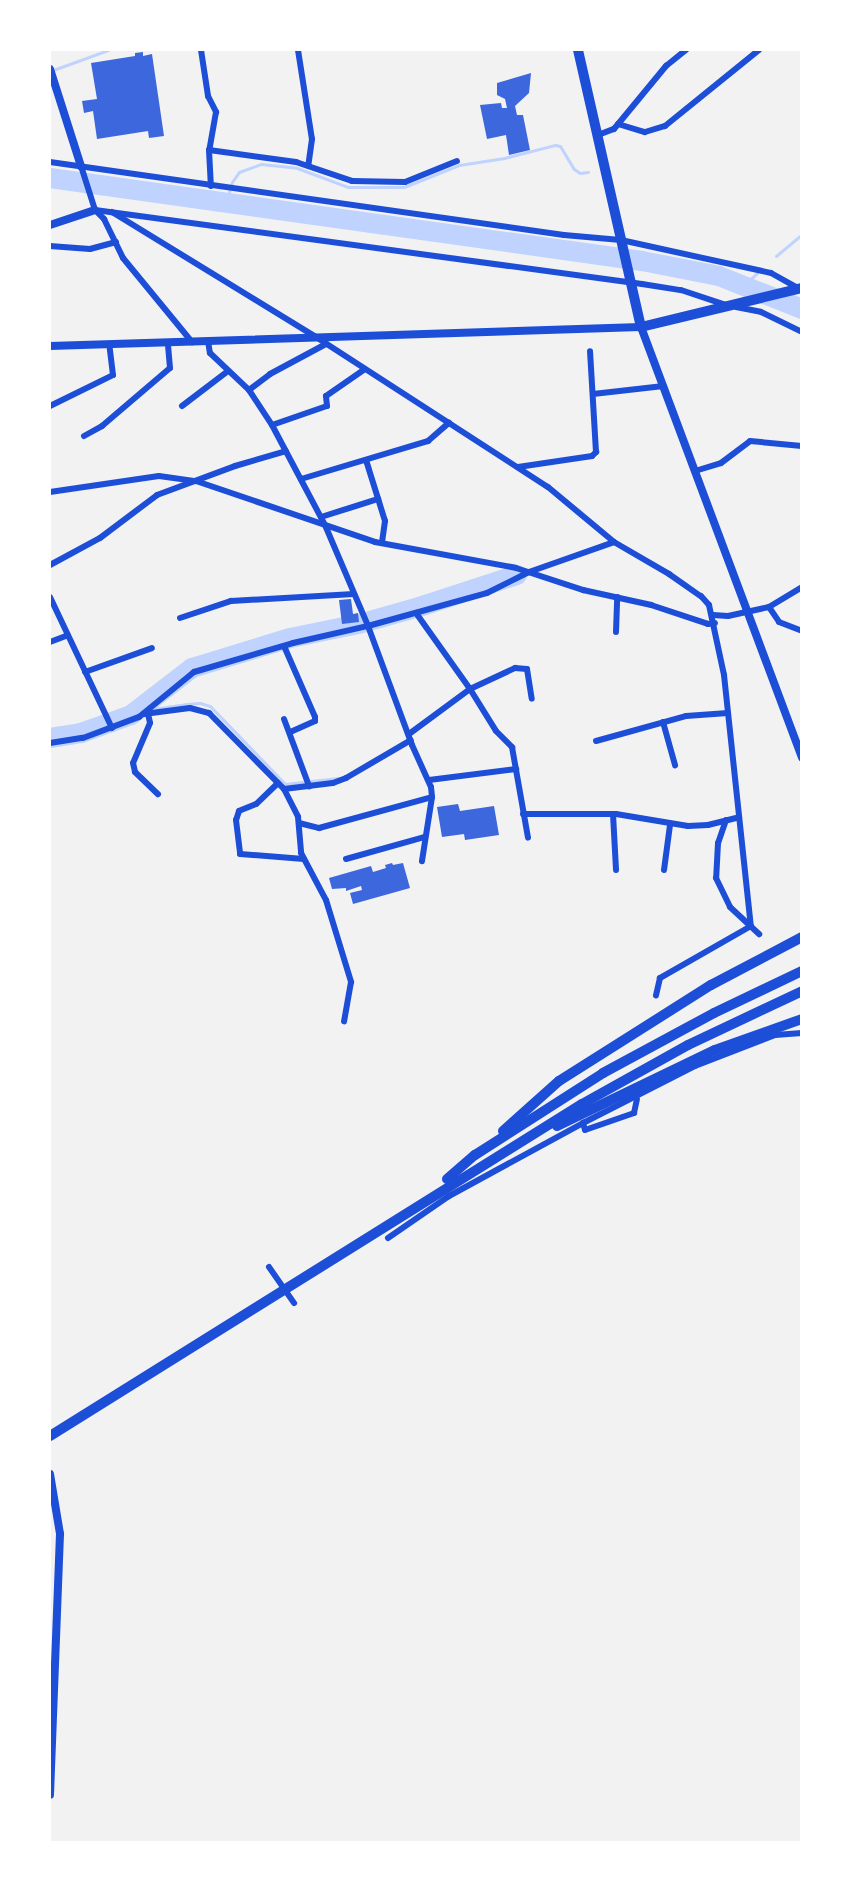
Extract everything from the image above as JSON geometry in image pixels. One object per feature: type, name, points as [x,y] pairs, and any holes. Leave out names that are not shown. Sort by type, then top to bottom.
[{"type":"main road","points":[[578,50],[641,327],[798,288]]},
{"type":"main road","points":[[417,1204],[559,1082],[711,985],[801,937]]},
{"type":"main road","points":[[475,1155],[603,1073],[714,1013],[801,971]]},
{"type":"main road","points":[[50,1436],[417,1204],[582,1104],[688,1045],[801,991]]},
{"type":"main road","points":[[488,1160],[715,1050],[801,1019]]},
{"type":"street","points":[[201,50],[208,96],[216,112],[209,150],[211,186]]},
{"type":"street","points":[[298,50],[312,139],[308,166]]},
{"type":"street","points":[[598,135],[614,129],[666,66],[686,50]]},
{"type":"street","points":[[618,124],[645,132],[665,126],[759,50]]},
{"type":"street","points":[[50,69],[94,208],[104,219],[123,258],[192,342]]},
{"type":"street","points":[[209,150],[267,157],[308,166],[352,181],[405,182],[457,161]]},
{"type":"street","points":[[50,162],[82,169],[622,242],[771,273],[798,288]]},
{"type":"street","points":[[50,225],[94,208],[631,281],[681,290],[728,305],[761,312],[801,332]]},
{"type":"street","points":[[112,212],[326,344],[518,467],[548,487],[614,542],[701,596],[710,605],[715,623],[728,713],[751,926]]},
{"type":"street","points":[[50,246],[90,249],[116,242]]},
{"type":"street","points":[[50,346],[641,327],[801,758]]},
{"type":"street","points":[[208,341],[210,353],[249,390],[272,425],[325,525],[368,626],[410,737],[429,780],[432,797],[422,861]]},
{"type":"street","points":[[84,436],[102,426],[170,368],[168,343]]},
{"type":"street","points":[[50,406],[113,375],[109,344]]},
{"type":"street","points":[[249,390],[270,374],[326,344]]},
{"type":"street","points":[[518,467],[592,456],[596,452],[590,351]]},
{"type":"street","points":[[272,425],[327,406],[326,396],[365,369]]},
{"type":"street","points":[[182,406],[228,371]]},
{"type":"street","points":[[593,394],[664,386]]},
{"type":"street","points":[[301,479],[428,441],[449,423]]},
{"type":"street","points":[[695,471],[721,463],[750,441],[801,446]]},
{"type":"street","points":[[50,565],[100,538],[157,495],[286,451]]},
{"type":"street","points":[[366,460],[385,521],[382,543]]},
{"type":"street","points":[[50,492],[159,476],[196,481],[382,543],[529,572],[583,590],[651,605],[708,624],[715,623]]},
{"type":"street","points":[[321,517],[378,499]]},
{"type":"street","points":[[145,714],[194,672],[487,593],[529,572],[614,542]]},
{"type":"street","points":[[713,615],[747,613],[769,607],[801,587]]},
{"type":"street","points":[[180,618],[231,601],[354,594]]},
{"type":"street","points":[[50,597],[112,728]]},
{"type":"street","points":[[616,632],[617,597]]},
{"type":"street","points":[[769,607],[779,622],[801,631]]},
{"type":"street","points":[[416,613],[470,689],[496,731],[512,747],[528,838]]},
{"type":"street","points":[[50,642],[68,635]]},
{"type":"street","points":[[284,646],[315,717],[315,721],[290,732]]},
{"type":"street","points":[[85,672],[152,648]]},
{"type":"street","points":[[284,789],[346,778],[410,737],[470,689],[501,673],[515,668],[527,669],[532,699]]},
{"type":"street","points":[[50,743],[83,738],[145,714],[190,708],[209,713],[284,789],[292,802],[299,823],[301,853],[326,900],[351,982],[344,1021]]},
{"type":"street","points":[[596,741],[686,716],[728,713]]},
{"type":"street","points":[[145,714],[150,723],[133,763],[135,772],[158,794]]},
{"type":"street","points":[[284,719],[309,786]]},
{"type":"street","points":[[663,722],[675,765]]},
{"type":"street","points":[[429,780],[516,769]]},
{"type":"street","points":[[278,783],[256,804],[240,811],[237,820],[240,854],[304,859]]},
{"type":"street","points":[[299,823],[319,828],[432,797]]},
{"type":"street","points":[[523,814],[613,814],[634,816],[670,825],[708,825],[739,817]]},
{"type":"street","points":[[613,814],[616,870]]},
{"type":"street","points":[[726,820],[718,843],[716,878],[730,907],[742,921],[759,934]]},
{"type":"street","points":[[664,870],[670,825]]},
{"type":"street","points":[[346,859],[425,837]]},
{"type":"street","points":[[656,996],[660,978],[751,926]]},
{"type":"street","points":[[388,1238],[449,1196],[583,1123],[727,1053],[775,1035],[801,1033]]},
{"type":"street","points":[[583,1123],[585,1130],[634,1113],[638,1099]]},
{"type":"street","points":[[269,1267],[294,1303]]},
{"type":"street","points":[[50,1474],[60,1534],[50,1795]]},
{"type":"building","points":[[143,52],[143,56],[152,54],[164,136],[149,138],[148,131],[97,139],[93,111],[84,113],[82,101],[97,99],[91,63],[135,56],[135,53]]},
{"type":"building","points":[[531,73],[529,93],[515,106],[517,115],[523,115],[530,150],[509,155],[506,135],[487,139],[480,105],[501,103],[502,108],[507,108],[505,99],[497,95],[497,83]]},
{"type":"building","points":[[351,599],[353,614],[358,613],[359,622],[342,624],[339,600]]},
{"type":"building","points":[[458,804],[460,811],[494,806],[499,835],[465,840],[464,834],[442,837],[437,807]]},
{"type":"building","points":[[392,863],[393,865],[403,863],[410,888],[353,904],[350,893],[362,890],[361,886],[346,891],[346,888],[332,889],[329,878],[371,866],[373,872],[386,868],[385,865]]},
{"type":"waterway","points":[[53,70],[108,50]]},
{"type":"waterway","points":[[226,202],[232,182],[239,172],[261,164],[297,168],[348,187],[404,187],[459,165],[504,158],[555,145],[560,146],[574,169],[580,173],[588,172]]},
{"type":"waterway","points":[[50,178],[642,261],[719,276],[802,309]]},
{"type":"waterway","points":[[776,256],[802,234]]},
{"type":"waterway","points":[[743,286],[757,273]]},
{"type":"waterway","points":[[50,738],[81,733],[131,715],[192,668],[290,638],[359,624],[419,607],[517,575]]},
{"type":"waterway","points":[[152,709],[200,703],[210,706],[285,784],[338,778]]},
{"type":"waterway","points":[[136,712],[145,710]]}]
